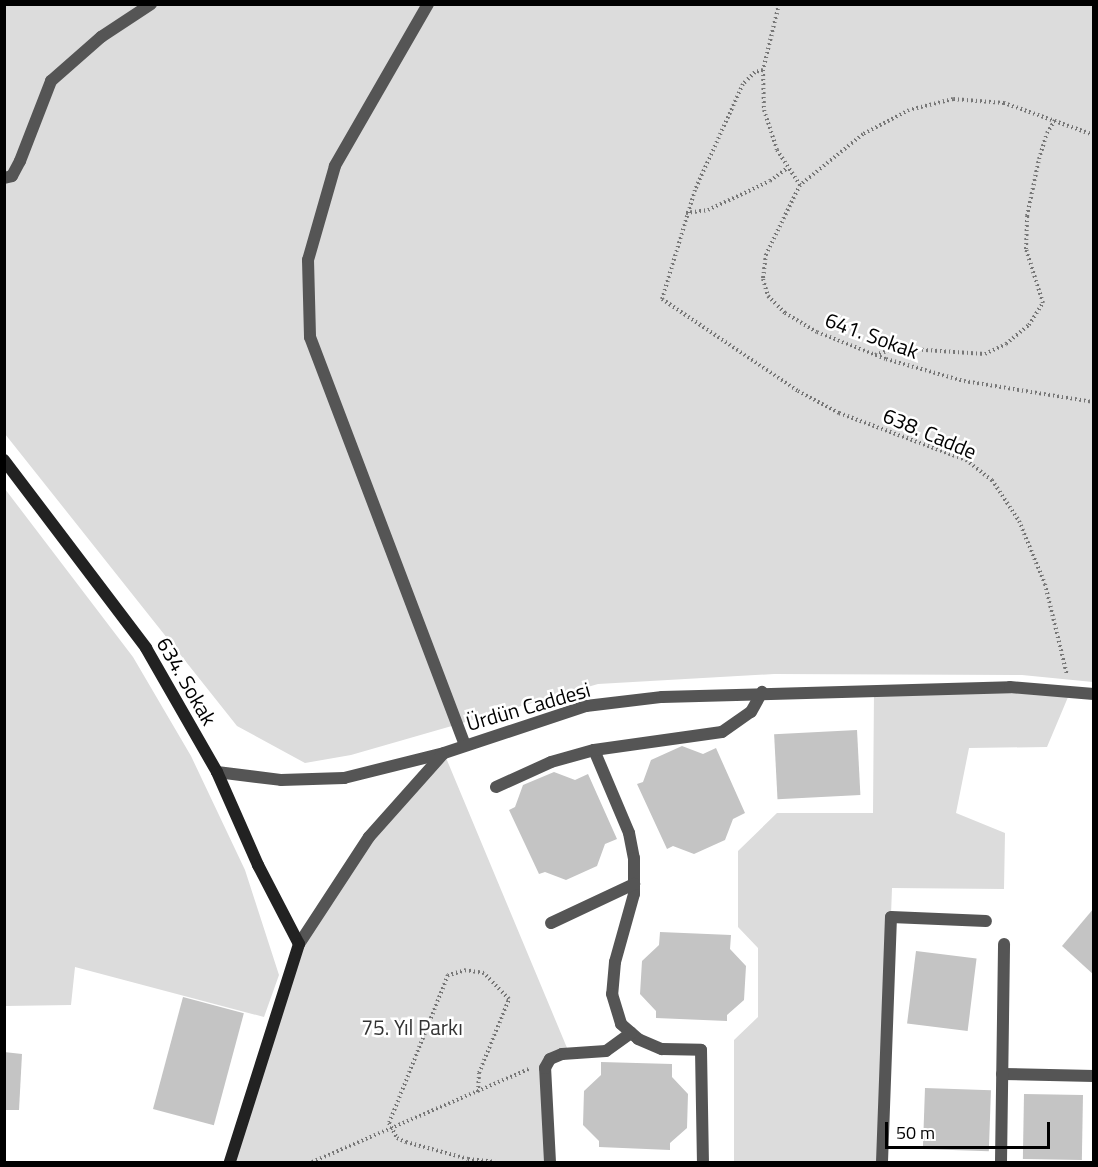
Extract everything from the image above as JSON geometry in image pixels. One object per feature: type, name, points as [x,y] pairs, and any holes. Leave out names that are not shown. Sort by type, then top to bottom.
[{"type":"main road","name":"634. Sokak","points":[[4,460],[146,648],[217,772],[258,866],[299,944]]},
{"type":"main road","name":"Ürdün Caddesi","points":[[230,1162],[299,944]]},
{"type":"street","points":[[4,178],[12,176],[20,162],[51,81],[101,37],[152,4]]},
{"type":"street","points":[[428,4],[335,166],[308,260],[310,337],[465,745]]},
{"type":"street","name":"Ürdün Caddesi","points":[[299,944],[369,837],[444,753],[586,706],[663,697],[762,692],[1010,687],[1071,690],[1094,694]]},
{"type":"street","points":[[496,786],[550,762],[594,750],[722,732],[751,712],[762,692]]},
{"type":"street","points":[[594,750],[629,833],[634,884],[612,994],[621,1024],[631,1033],[662,1049],[701,1050],[703,1162]]},
{"type":"street","points":[[217,772],[309,781],[381,771],[444,753]]},
{"type":"street","points":[[551,923],[634,884]]},
{"type":"street","points":[[882,1162],[891,917],[986,921]]},
{"type":"street","points":[[1001,1162],[1004,944]]},
{"type":"street","points":[[550,1162],[545,1068],[550,1059],[562,1054],[606,1051],[631,1033]]},
{"type":"street","points":[[1002,1074],[1094,1076]]},
{"type":"path","points":[[779,4],[764,70],[769,130],[787,168],[800,185],[863,134],[909,110],[942,102],[1004,103],[1094,135]]},
{"type":"path","points":[[686,213],[743,84],[755,72],[764,70]]},
{"type":"path","points":[[875,355],[895,348],[985,354],[1006,344],[1029,325],[1043,303],[1026,249],[1027,216],[1041,150],[1056,120]]},
{"type":"path","points":[[686,213],[708,210],[770,182],[787,168]]},
{"type":"path","name":"641. Sokak","points":[[800,185],[766,255],[764,279],[768,296],[785,313],[817,332],[875,355],[964,381],[1094,402]]},
{"type":"path","name":"638. Cadde","points":[[686,213],[662,299],[798,391],[839,412],[966,460],[992,480],[1019,521],[1045,584],[1071,690]]},
{"type":"path","points":[[391,1130],[391,1114],[448,975],[466,970],[484,973],[509,999],[479,1073],[478,1092]]},
{"type":"path","points":[[312,1162],[528,1070],[545,1068]]},
{"type":"path","points":[[391,1130],[406,1142],[468,1160],[495,1162]]},
{"type":"green space","points":[[4,5],[1093,5],[1093,682],[1022,675],[774,674],[598,684],[351,755],[305,763],[237,726],[5,434]]},
{"type":"green space","points":[[5,489],[133,657],[191,756],[245,870],[279,975],[264,1017],[75,967],[71,1005],[5,1006]]},
{"type":"green space","points":[[874,690],[1071,690],[1047,747],[969,748],[956,813],[1005,833],[1004,889],[892,888],[882,1162],[734,1162],[734,1040],[758,1017],[758,948],[738,927],[738,851],[777,813],[873,813]]},
{"type":"green space","name":"75. Yıl Parkı","points":[[444,753],[570,1055],[550,1059],[550,1162],[230,1162],[287,976],[342,877]]},
{"type":"building","points":[[857,730],[860,795],[778,799],[774,734]]},
{"type":"building","points":[[682,746],[703,754],[716,748],[745,813],[733,819],[725,840],[694,854],[673,846],[667,849],[637,784],[643,782],[651,760]]},
{"type":"building","points":[[554,772],[575,780],[588,774],[617,839],[605,844],[597,866],[566,880],[545,872],[539,874],[509,810],[515,807],[523,785]]},
{"type":"building","points":[[1094,908],[1094,975],[1062,946]]},
{"type":"building","points":[[660,932],[731,935],[730,949],[746,966],[744,1000],[727,1015],[727,1021],[656,1018],[656,1011],[640,994],[642,961],[659,945]]},
{"type":"building","points":[[916,951],[977,958],[968,1031],[907,1023]]},
{"type":"building","points":[[183,997],[244,1013],[214,1125],[153,1109]]},
{"type":"building","points":[[4,1052],[22,1054],[19,1110],[4,1110]]},
{"type":"building","points":[[601,1062],[672,1064],[672,1077],[688,1094],[687,1128],[670,1143],[670,1150],[599,1147],[599,1141],[583,1125],[584,1091],[601,1075]]},
{"type":"building","points":[[925,1088],[991,1090],[989,1151],[923,1149]]},
{"type":"building","points":[[1024,1094],[1083,1095],[1082,1160],[1023,1159]]}]
